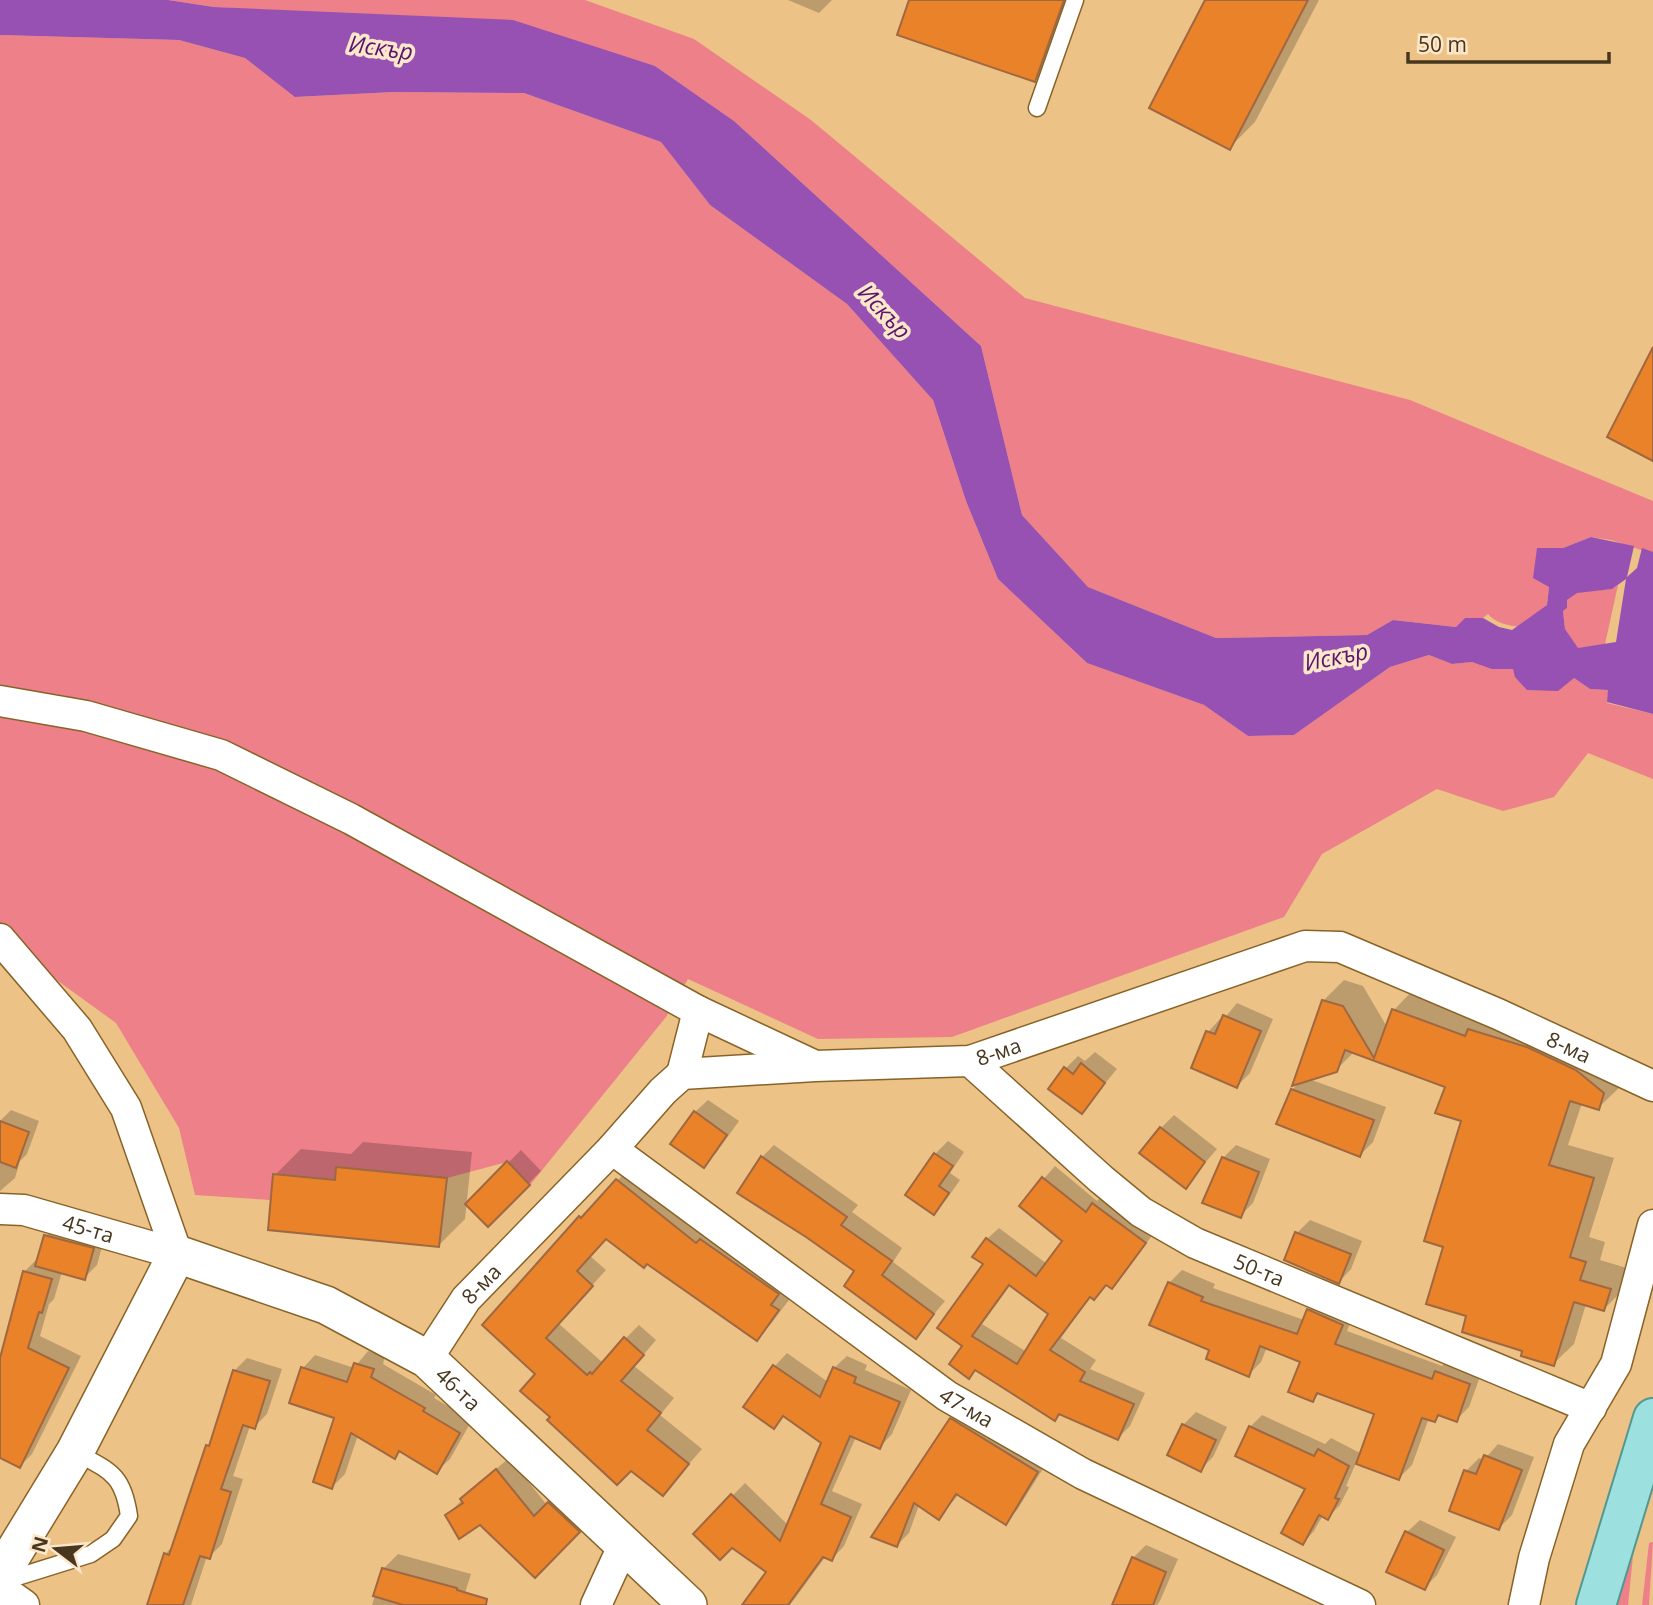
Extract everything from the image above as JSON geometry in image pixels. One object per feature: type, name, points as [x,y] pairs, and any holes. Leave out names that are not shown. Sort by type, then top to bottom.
[{"type":"main road","points":[[1596,1605],[1653,1418]]},
{"type":"street","points":[[0,701],[86,716],[221,755],[351,819],[698,1011],[815,1066]]},
{"type":"street","points":[[0,939],[77,1029],[126,1108],[177,1254],[75,1452],[0,1575]]},
{"type":"street","name":"8-ма","points":[[427,1359],[466,1299],[682,1074],[970,1061],[1305,946],[1340,947],[1499,1014],[1653,1086]]},
{"type":"street","points":[[682,1074],[698,1011]]},
{"type":"street","name":"50-та","points":[[970,1061],[1141,1212],[1195,1243],[1591,1408]]},
{"type":"street","name":"47-ма","points":[[612,1149],[947,1396],[1083,1474],[1360,1605]]},
{"type":"street","name":"45-та","points":[[0,1209],[24,1210],[177,1254]]},
{"type":"street","points":[[1524,1605],[1534,1558],[1569,1444],[1616,1364],[1653,1225]]},
{"type":"street","name":"46-та","points":[[177,1254],[326,1305],[427,1359],[688,1605]]},
{"type":"street","points":[[596,1605],[624,1544]]},
{"type":"street","points":[[0,1588],[24,1605]]},
{"type":"lane","points":[[1037,108],[1075,0]]},
{"type":"lane","points":[[0,1583],[91,1554],[113,1539],[128,1516],[125,1491],[117,1480],[108,1470],[75,1452]]},
{"type":"lane","points":[[27,1534],[25,1553],[32,1564],[49,1569]]},
{"type":"shaded area","points":[[168,0],[585,0],[694,39],[811,120],[1025,298],[1410,400],[1653,501],[1653,554],[1611,540],[1591,537],[1563,548],[1537,548],[1549,587],[1547,605],[1519,627],[1498,622],[1488,614],[1483,618],[1465,618],[1457,627],[1393,620],[1367,635],[1216,638],[1088,587],[1022,515],[981,346],[734,121],[655,66],[330,13],[214,7]]},
{"type":"shaded area","points":[[0,35],[179,40],[245,58],[296,97],[394,92],[524,93],[661,142],[710,205],[847,304],[933,400],[966,501],[998,579],[1087,663],[1204,705],[1248,736],[1294,735],[1390,667],[1429,655],[1452,664],[1472,662],[1501,669],[1574,678],[1590,689],[1609,690],[1607,703],[1653,714],[1653,779],[1588,753],[1554,797],[1503,811],[1437,789],[1322,854],[1284,917],[952,1037],[818,1039],[688,979],[666,1017],[530,1185],[507,1162],[447,1178],[336,1167],[335,1180],[273,1174],[271,1200],[195,1195],[179,1128],[116,1023],[0,939]]},
{"type":"shaded area","points":[[1618,585],[1605,644],[1578,649],[1565,629],[1563,611],[1567,608],[1567,600],[1577,592],[1612,589]]},
{"type":"shaded area","points":[[1653,1542],[1649,1605],[1642,1605],[1649,1543]]},
{"type":"shaded area","points":[[1633,1556],[1628,1605],[1616,1605]]},
{"type":"water","name":"Искър","points":[[0,0],[168,0],[214,7],[513,20],[655,66],[734,121],[981,346],[1022,515],[1088,587],[1216,638],[1367,635],[1393,620],[1456,627],[1465,618],[1483,618],[1499,627],[1512,630],[1547,605],[1549,587],[1533,578],[1537,548],[1563,548],[1591,537],[1634,546],[1627,577],[1637,568],[1642,548],[1653,552],[1653,714],[1607,702],[1608,690],[1590,689],[1574,678],[1558,691],[1527,690],[1515,677],[1513,669],[1492,669],[1472,662],[1452,664],[1429,655],[1390,667],[1294,735],[1248,736],[1204,705],[1087,663],[998,579],[966,501],[933,400],[847,304],[710,205],[661,142],[524,93],[394,92],[295,97],[245,58],[179,40],[0,35]],"holes":[[[1626,579],[1616,642],[1578,648],[1565,629],[1563,611],[1567,608],[1567,600],[1577,593],[1612,589]]]},
{"type":"building","points":[[909,0],[1064,0],[1035,82],[897,35]]},
{"type":"building","points":[[1205,0],[1308,0],[1230,150],[1149,108]]},
{"type":"building","points":[[1653,347],[1653,461],[1607,437]]},
{"type":"building","points":[[1322,1000],[1343,1006],[1374,1058],[1392,1009],[1465,1036],[1468,1029],[1527,1047],[1576,1070],[1604,1093],[1599,1110],[1570,1101],[1549,1165],[1594,1178],[1570,1257],[1586,1262],[1580,1280],[1611,1289],[1604,1311],[1574,1302],[1554,1366],[1521,1356],[1522,1351],[1462,1332],[1466,1316],[1426,1304],[1443,1247],[1424,1241],[1461,1121],[1435,1113],[1445,1087],[1345,1050],[1337,1072],[1292,1086]]},
{"type":"building","points":[[1223,1015],[1261,1031],[1237,1088],[1191,1068],[1206,1031],[1215,1034]]},
{"type":"building","points":[[1081,1063],[1105,1083],[1082,1114],[1048,1089],[1064,1067],[1073,1074]]},
{"type":"building","points":[[1291,1089],[1374,1120],[1360,1157],[1276,1124]]},
{"type":"building","points":[[694,1111],[727,1135],[704,1168],[670,1144]]},
{"type":"building","points":[[0,1121],[29,1132],[16,1168],[0,1162]]},
{"type":"building","points":[[1160,1127],[1205,1162],[1186,1189],[1139,1153]]},
{"type":"building","points":[[934,1153],[953,1166],[939,1186],[949,1193],[934,1215],[905,1195]]},
{"type":"building","points":[[761,1156],[847,1217],[841,1225],[892,1261],[882,1275],[934,1314],[916,1339],[844,1286],[854,1271],[737,1193]]},
{"type":"building","points":[[1222,1157],[1259,1172],[1241,1218],[1202,1203]]},
{"type":"building","points":[[507,1161],[530,1185],[488,1227],[465,1204]]},
{"type":"building","points":[[336,1167],[447,1178],[439,1247],[268,1230],[273,1174],[335,1180]]},
{"type":"building","points":[[1042,1177],[1086,1212],[1092,1203],[1146,1243],[1112,1289],[1106,1285],[1094,1300],[1090,1297],[1050,1350],[1085,1372],[1080,1381],[1134,1404],[1118,1440],[1059,1414],[1055,1421],[975,1370],[969,1379],[949,1364],[962,1346],[937,1328],[983,1264],[972,1257],[986,1238],[1036,1276],[1062,1241],[1019,1206]],"holes":[[[1009,1285],[1048,1314],[1017,1364],[972,1336]]]},
{"type":"building","points":[[616,1179],[696,1243],[700,1239],[779,1294],[771,1305],[779,1310],[757,1341],[647,1264],[644,1268],[606,1239],[577,1271],[593,1286],[546,1338],[587,1375],[590,1372],[592,1374],[624,1337],[644,1355],[621,1381],[661,1413],[647,1430],[689,1464],[663,1496],[631,1471],[617,1485],[547,1420],[550,1417],[520,1391],[535,1374],[482,1325],[579,1216],[581,1218]]},
{"type":"building","points":[[1295,1232],[1351,1254],[1339,1284],[1284,1260]]},
{"type":"building","points":[[44,1235],[94,1248],[85,1280],[35,1266]]},
{"type":"building","points":[[23,1271],[52,1279],[28,1348],[69,1368],[20,1468],[0,1458],[0,1358]]},
{"type":"building","points":[[1168,1282],[1203,1297],[1201,1301],[1297,1334],[1307,1309],[1343,1325],[1335,1344],[1432,1379],[1435,1371],[1470,1384],[1457,1422],[1438,1415],[1435,1422],[1422,1418],[1399,1480],[1356,1464],[1374,1414],[1317,1393],[1313,1402],[1288,1392],[1300,1362],[1260,1346],[1249,1377],[1206,1359],[1209,1350],[1149,1325]]},
{"type":"building","points":[[354,1363],[374,1369],[371,1377],[425,1408],[423,1411],[460,1433],[437,1474],[399,1451],[395,1459],[351,1433],[332,1489],[313,1482],[334,1418],[289,1403],[301,1367],[347,1382]]},
{"type":"building","points":[[773,1365],[820,1397],[833,1367],[856,1377],[854,1383],[900,1402],[880,1449],[850,1436],[821,1504],[851,1517],[832,1561],[823,1557],[788,1605],[742,1605],[766,1572],[732,1548],[720,1560],[693,1534],[731,1494],[780,1541],[821,1443],[783,1416],[774,1429],[743,1407]]},
{"type":"building","points":[[233,1370],[270,1381],[255,1429],[243,1425],[221,1489],[231,1492],[210,1559],[200,1556],[183,1605],[147,1605],[164,1553],[169,1555],[206,1445],[209,1446]]},
{"type":"building","points":[[950,1418],[1038,1472],[1006,1525],[956,1494],[939,1520],[914,1503],[897,1547],[871,1537]]},
{"type":"building","points":[[1182,1424],[1216,1440],[1201,1472],[1167,1455]]},
{"type":"building","points":[[1249,1426],[1314,1456],[1318,1449],[1349,1466],[1335,1498],[1339,1499],[1328,1520],[1319,1515],[1303,1545],[1281,1533],[1305,1489],[1235,1456]]},
{"type":"building","points":[[1484,1455],[1522,1470],[1499,1530],[1449,1511],[1464,1470],[1476,1474]]},
{"type":"building","points":[[496,1469],[534,1516],[548,1502],[580,1532],[535,1578],[480,1525],[459,1539],[445,1515],[463,1503],[460,1499]]},
{"type":"building","points":[[1405,1531],[1444,1550],[1425,1590],[1386,1572]]},
{"type":"building","points":[[1132,1557],[1166,1572],[1153,1605],[1112,1605]]},
{"type":"building","points":[[382,1568],[457,1588],[487,1599],[486,1605],[403,1605],[373,1596]]}]
